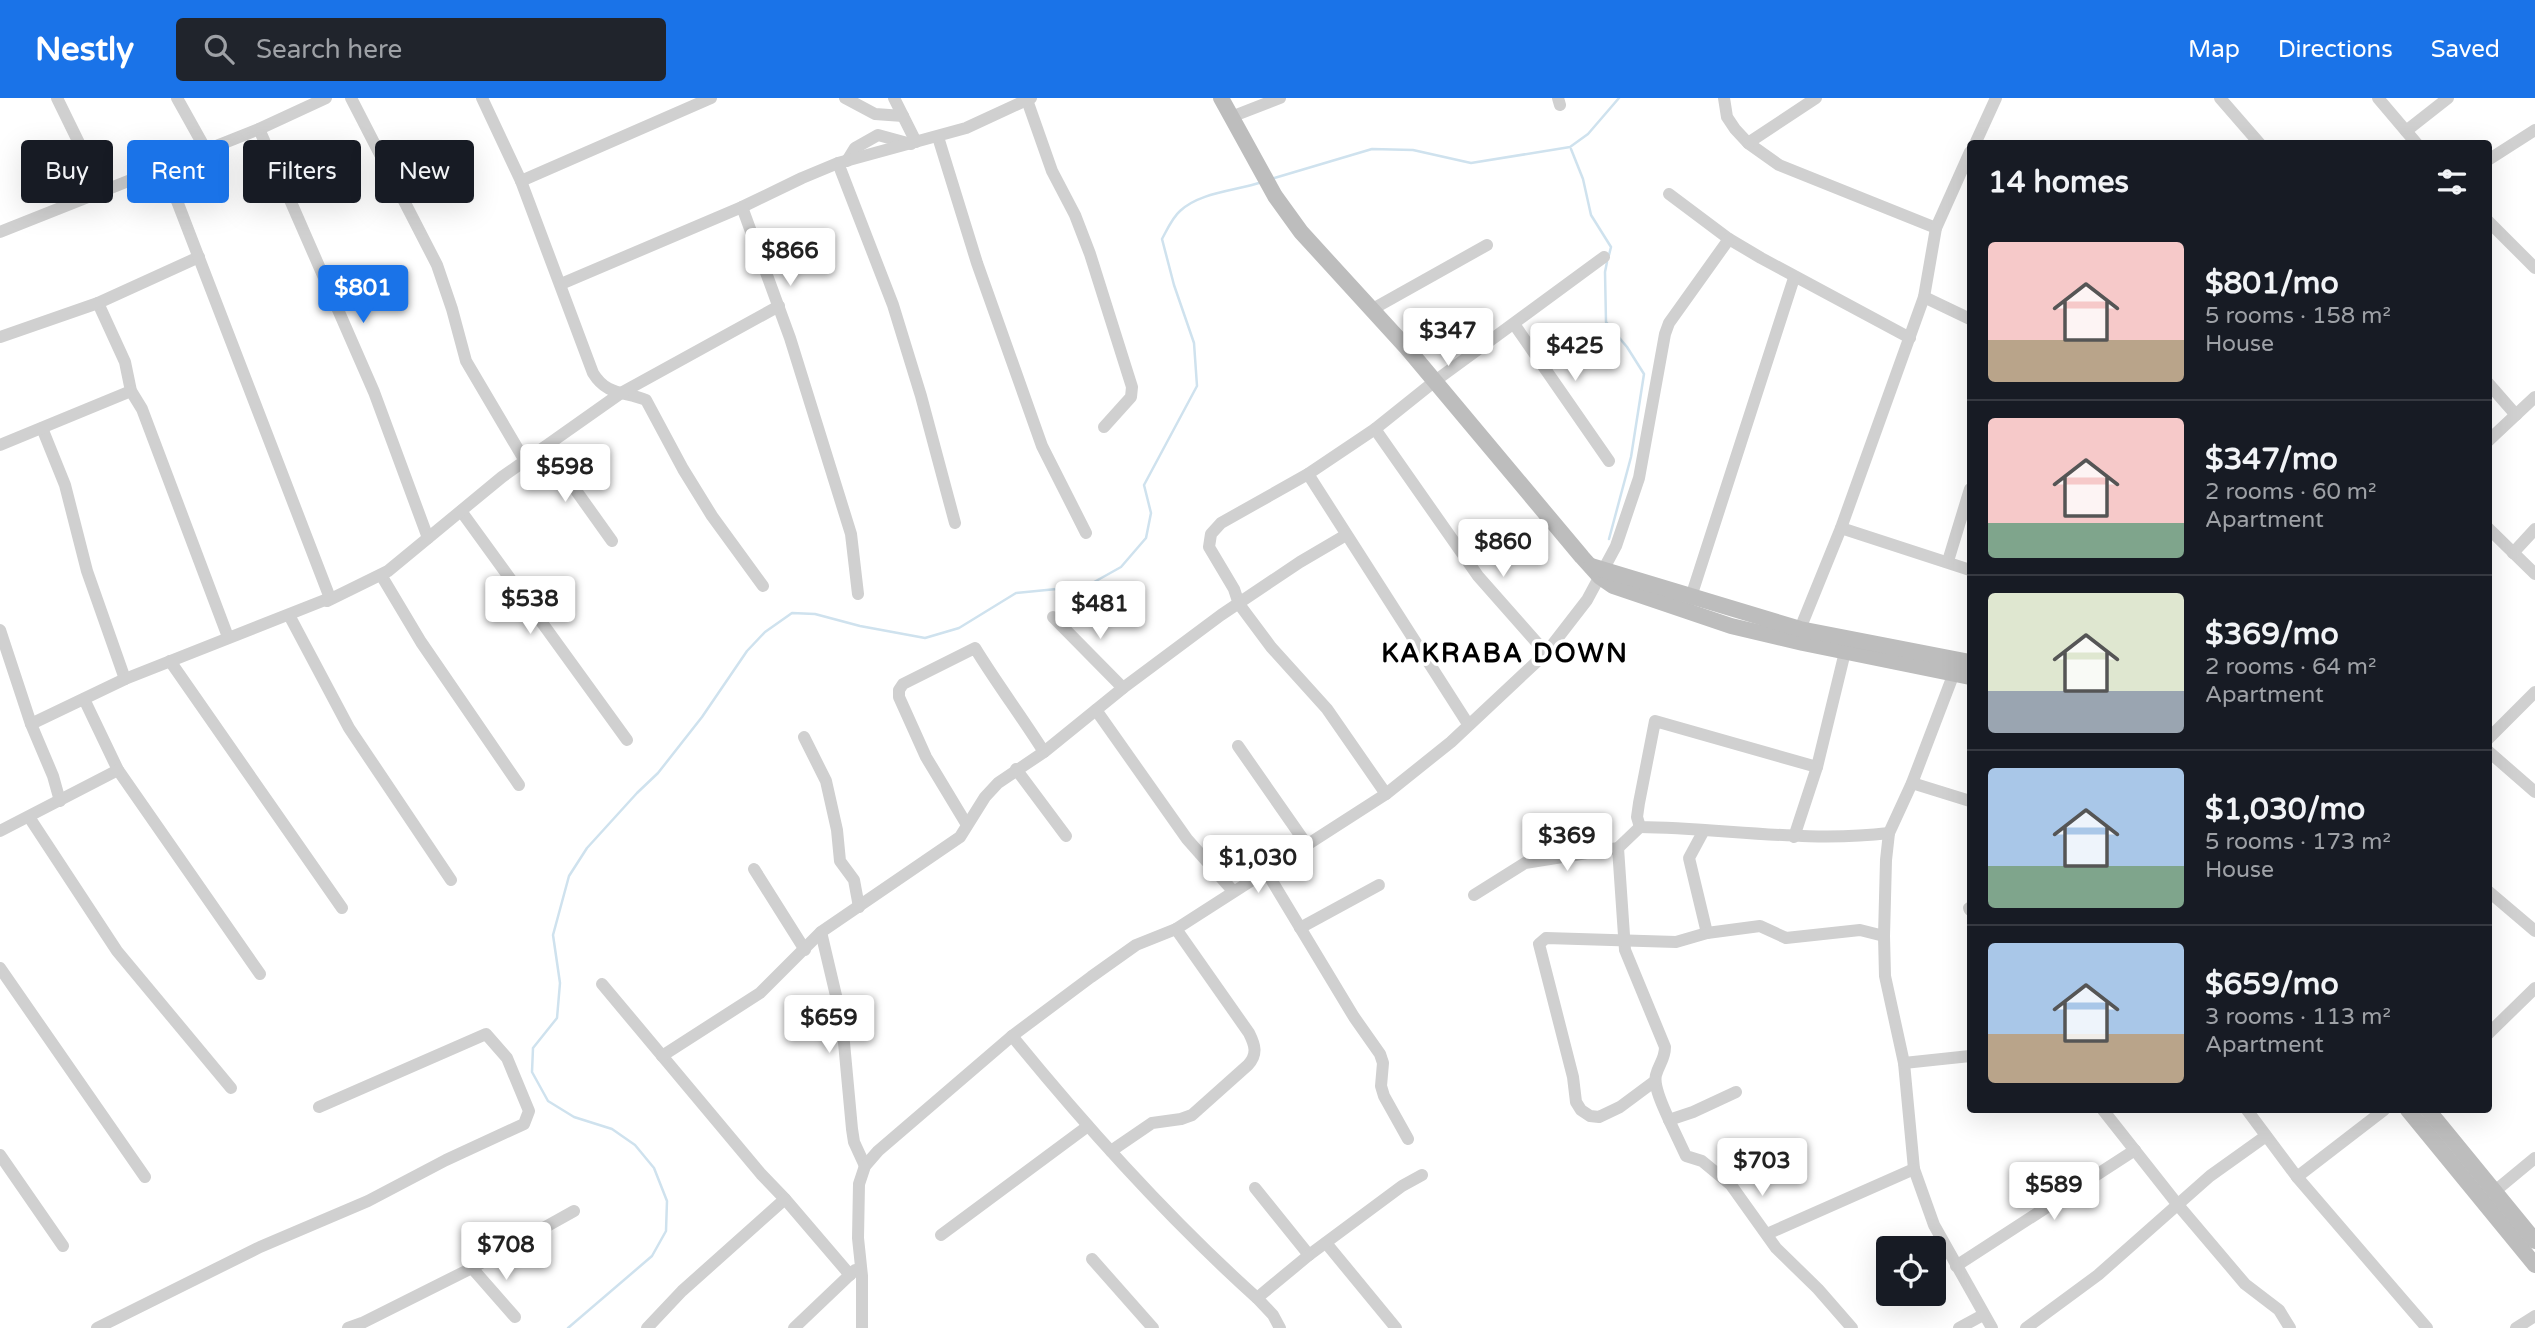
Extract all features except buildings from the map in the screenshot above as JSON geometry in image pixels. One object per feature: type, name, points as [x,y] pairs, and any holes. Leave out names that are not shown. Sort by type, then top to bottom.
[{"type":"street","points":[[57,98],[78,140]]},
{"type":"street","points":[[177,98],[200,140]]},
{"type":"street","points":[[229,141],[327,98]]},
{"type":"street","points":[[351,98],[437,265],[466,361],[525,461]]},
{"type":"street","points":[[482,98],[521,181],[593,373],[600,384],[609,390],[646,400],[676,457],[712,516],[763,586]]},
{"type":"street","points":[[521,181],[711,98]]},
{"type":"street","points":[[845,98],[875,114],[903,116]]},
{"type":"street","points":[[894,98],[914,143]]},
{"type":"street","points":[[1221,98],[1275,196],[1301,232],[1435,381],[1599,571],[1626,592],[1967,661]]},
{"type":"street","points":[[1231,117],[1280,98]]},
{"type":"street","points":[[1724,98],[1727,117],[1748,143],[1779,165],[1936,228]]},
{"type":"street","points":[[1748,143],[1816,98]]},
{"type":"street","points":[[1977,140],[1996,98]]},
{"type":"street","points":[[2220,98],[2257,140]]},
{"type":"street","points":[[2378,98],[2414,140]]},
{"type":"street","points":[[2406,131],[2448,98]]},
{"type":"street","points":[[561,284],[742,207],[802,177],[843,162],[966,128],[1029,99],[1052,171],[1075,215],[1090,254],[1132,387],[1131,397],[1104,427]]},
{"type":"street","points":[[258,129],[374,392],[428,538]]},
{"type":"street","points":[[2492,157],[2535,130]]},
{"type":"street","points":[[938,137],[981,276],[1042,446],[1086,533]]},
{"type":"street","points":[[1800,629],[1841,528],[1910,338],[1924,298],[1936,228],[1967,159]]},
{"type":"street","points":[[843,162],[893,305],[921,396],[954,523]]},
{"type":"street","points":[[1669,194],[1730,239],[1794,278],[1910,338]]},
{"type":"street","points":[[0,232],[70,203]]},
{"type":"street","points":[[178,203],[330,594],[327,601]]},
{"type":"street","points":[[742,207],[779,306],[851,534],[858,594]]},
{"type":"street","points":[[2492,225],[2535,268]]},
{"type":"street","points":[[862,1328],[858,1238],[859,1184],[865,1166],[920,1113],[1043,1011],[1136,945],[1176,929],[1386,794],[1451,742],[1546,653],[1587,600],[1620,533],[1639,478],[1669,323],[1730,239]]},
{"type":"street","points":[[1371,310],[1487,245]]},
{"type":"street","points":[[0,337],[98,303],[199,257]]},
{"type":"street","points":[[1386,794],[1327,709],[1271,647],[1239,604],[1234,589],[1209,547],[1211,534],[1221,523],[1308,474],[1375,429],[1435,381],[1604,257]]},
{"type":"street","points":[[1688,604],[1794,278]]},
{"type":"street","points":[[1924,298],[1967,318]]},
{"type":"street","points":[[98,303],[125,362],[131,391],[142,408],[228,638]]},
{"type":"street","points":[[31,724],[125,679],[327,601],[381,575],[525,461],[621,393],[779,306]]},
{"type":"street","points":[[1514,324],[1609,461]]},
{"type":"street","points":[[2492,388],[2516,415]]},
{"type":"street","points":[[0,445],[131,391]]},
{"type":"street","points":[[2492,437],[2535,397]]},
{"type":"street","points":[[41,428],[65,485],[87,571],[125,679]]},
{"type":"street","points":[[1375,429],[1478,576],[1546,653]]},
{"type":"street","points":[[545,447],[612,541]]},
{"type":"street","points":[[1308,474],[1468,724]]},
{"type":"street","points":[[1948,561],[1967,499]]},
{"type":"street","points":[[461,511],[627,740]]},
{"type":"street","points":[[1841,528],[1967,569]]},
{"type":"street","points":[[2513,553],[2535,529]]},
{"type":"street","points":[[2492,532],[2535,574]]},
{"type":"street","points":[[663,1056],[760,993],[821,932],[960,837],[985,797],[1016,769],[1044,752],[1123,688],[1239,604],[1300,562],[1346,535]]},
{"type":"street","points":[[381,575],[421,642],[519,785]]},
{"type":"street","points":[[1688,604],[1769,636],[1967,676]]},
{"type":"street","points":[[289,615],[349,728],[451,880]]},
{"type":"street","points":[[1054,617],[1123,688]]},
{"type":"street","points":[[0,630],[60,801]]},
{"type":"street","points":[[967,825],[921,745],[899,697],[899,690],[904,684],[975,648],[1001,691],[1021,715],[1044,752]]},
{"type":"street","points":[[1794,837],[1817,767],[1845,652]]},
{"type":"street","points":[[170,661],[342,908]]},
{"type":"street","points":[[1954,673],[1912,783],[1889,833],[1886,860],[1885,976],[1904,1063],[1914,1169],[1934,1225],[1992,1328]]},
{"type":"street","points":[[2492,735],[2535,692]]},
{"type":"street","points":[[84,699],[118,770],[260,974]]},
{"type":"street","points":[[1096,710],[1187,839],[1233,891]]},
{"type":"street","points":[[1640,827],[1637,817],[1655,721],[1817,767]]},
{"type":"street","points":[[804,737],[826,781],[837,830],[840,861],[857,888],[859,907]]},
{"type":"street","points":[[1238,746],[1307,845]]},
{"type":"street","points":[[2492,754],[2535,792]]},
{"type":"street","points":[[1016,769],[1066,836]]},
{"type":"street","points":[[0,831],[118,770]]},
{"type":"street","points":[[1912,783],[1967,800]]},
{"type":"street","points":[[29,817],[117,951],[231,1088]]},
{"type":"street","points":[[1474,895],[1525,863],[1618,848],[1640,827],[1794,837],[1859,837],[1889,833]]},
{"type":"street","points":[[1703,832],[1689,858],[1707,933]]},
{"type":"street","points":[[1618,848],[1625,950],[1665,1047],[1665,1057],[1656,1071],[1655,1081],[1686,1156],[1702,1161],[1731,1185],[1767,1234],[1852,1328]]},
{"type":"street","points":[[754,869],[805,950]]},
{"type":"street","points":[[1266,871],[1380,1054],[1383,1063],[1381,1086],[1408,1139]]},
{"type":"street","points":[[1300,928],[1379,885]]},
{"type":"street","points":[[2492,895],[2535,931]]},
{"type":"street","points":[[1655,1081],[1620,1107],[1599,1117],[1590,1116],[1581,1110],[1576,1102],[1573,1077],[1539,944],[1546,938],[1676,942],[1707,933],[1760,926],[1786,938],[1860,929],[1884,936]]},
{"type":"street","points":[[1111,1151],[1152,1123],[1192,1115],[1248,1065],[1255,1055],[1249,1033],[1176,929]]},
{"type":"street","points":[[821,932],[842,1021],[854,1142],[865,1166]]},
{"type":"street","points":[[0,968],[145,1177]]},
{"type":"street","points":[[601,984],[850,1275]]},
{"type":"street","points":[[2492,1030],[2535,988]]},
{"type":"street","points":[[97,1328],[260,1247],[369,1201],[446,1160],[515,1129],[524,1124],[529,1111],[508,1058],[486,1034],[319,1107]]},
{"type":"street","points":[[1012,1036],[1088,1126],[1179,1223],[1273,1315],[1280,1328]]},
{"type":"street","points":[[1904,1063],[1967,1056]]},
{"type":"street","points":[[1669,1120],[1736,1092]]},
{"type":"street","points":[[2105,1113],[2245,1284],[2279,1310],[2290,1328]]},
{"type":"street","points":[[2248,1113],[2297,1177],[2427,1328]]},
{"type":"street","points":[[2297,1177],[2380,1113]]},
{"type":"street","points":[[2410,1113],[2535,1265]]},
{"type":"street","points":[[2430,1113],[2535,1241]]},
{"type":"street","points":[[942,1235],[1088,1126]]},
{"type":"street","points":[[2026,1328],[2098,1275],[2210,1176],[2266,1136]]},
{"type":"street","points":[[1956,1266],[2135,1150]]},
{"type":"street","points":[[0,1155],[64,1246]]},
{"type":"street","points":[[2495,1191],[2535,1158]]},
{"type":"street","points":[[1767,1234],[1914,1169]]},
{"type":"street","points":[[1256,1298],[1402,1186],[1422,1175]]},
{"type":"street","points":[[1255,1188],[1309,1255]]},
{"type":"street","points":[[646,1328],[682,1291],[785,1199]]},
{"type":"street","points":[[348,1328],[472,1268],[574,1211]]},
{"type":"street","points":[[1326,1243],[1396,1328]]},
{"type":"street","points":[[1092,1259],[1153,1328]]},
{"type":"street","points":[[794,1328],[860,1266]]},
{"type":"street","points":[[472,1268],[515,1317]]},
{"type":"street","points":[[1959,1328],[1983,1315]]},
{"type":"street","points":[[2516,1328],[2535,1315]]},
{"type":"waterway","points":[[1271,179],[1372,149],[1413,150],[1471,163],[1570,147],[1588,134],[1619,98]]},
{"type":"waterway","points":[[1571,149],[1583,179],[1591,215],[1611,247],[1609,255]]},
{"type":"waterway","points":[[568,1328],[652,1256],[666,1231],[667,1201],[654,1168],[635,1145],[612,1129],[574,1117],[548,1101],[532,1072],[533,1048],[557,1018],[560,983],[553,935],[569,876],[587,848],[658,773],[702,717],[747,651],[765,632],[792,613],[815,614],[860,626],[925,638],[959,628],[1016,593],[1087,586],[1121,567],[1146,538],[1151,513],[1144,485],[1197,386],[1194,343],[1162,239],[1175,217],[1188,205],[1208,196],[1262,182]]},
{"type":"waterway","points":[[1607,262],[1606,322],[1627,347],[1644,374],[1631,457],[1609,539]]},
{"type":"district","name":"KAKRABA DOWN","points":[[1505,653]]}]
